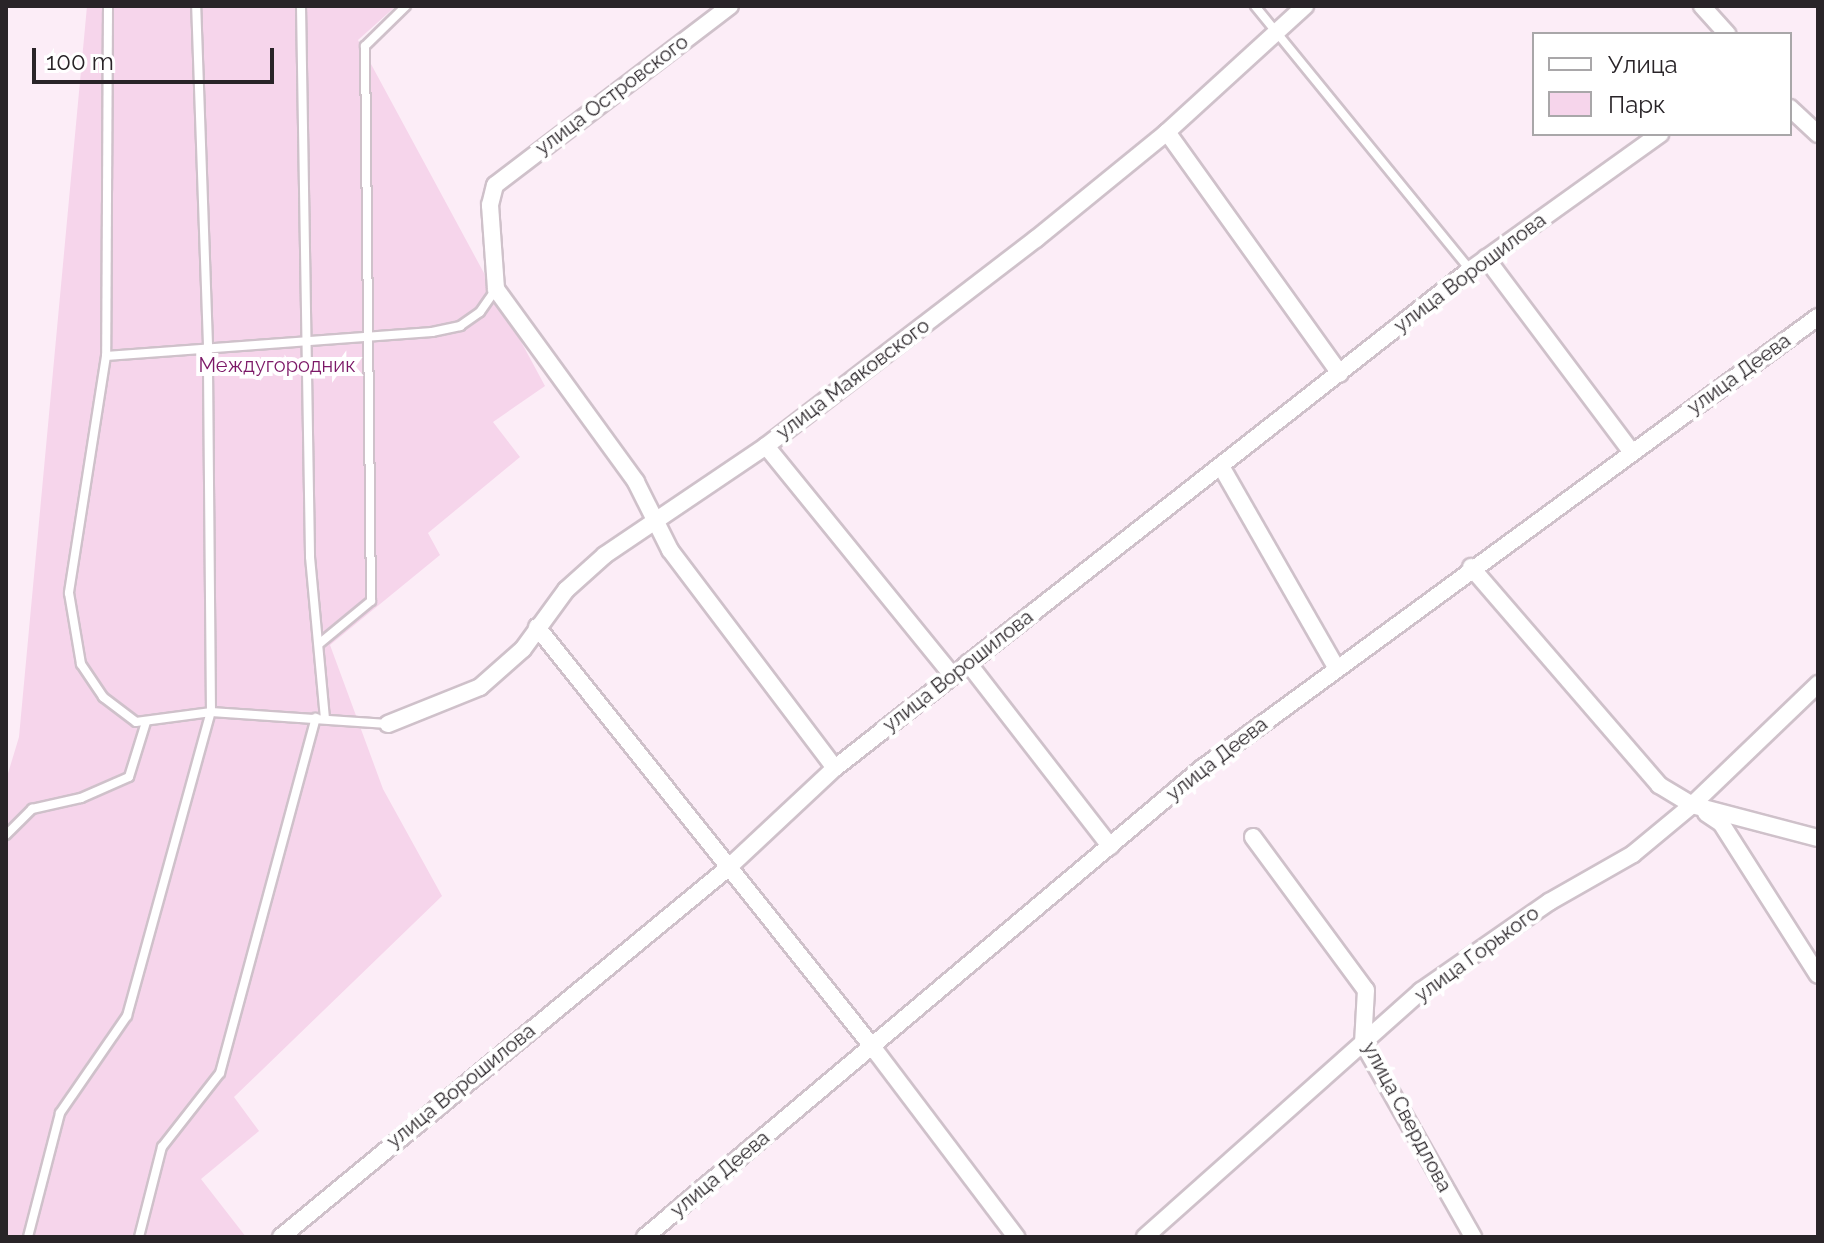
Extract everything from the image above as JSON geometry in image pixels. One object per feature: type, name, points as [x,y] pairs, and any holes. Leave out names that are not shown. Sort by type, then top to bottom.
[{"type":"street","name":"улица Островского","points":[[496,289],[490,205],[495,185],[730,6]]},
{"type":"street","name":"улица Маяковского","points":[[388,724],[480,687],[523,649],[537,627],[595,564],[657,517],[766,446],[1167,132],[1305,6]]},
{"type":"street","points":[[1702,6],[1725,32]]},
{"type":"street","points":[[1792,110],[1818,134]]},
{"type":"street","points":[[1167,132],[1340,374]]},
{"type":"street","name":"улица Ворошилова","points":[[281,1237],[728,868],[835,768],[1222,468],[1470,270],[1657,136]]},
{"type":"street","points":[[1486,258],[1631,451]]},
{"type":"street","points":[[496,289],[657,517],[670,550],[835,768]]},
{"type":"street","name":"улица Деева","points":[[645,1237],[1201,769],[1471,567],[1818,317]]},
{"type":"street","points":[[766,446],[952,675]]},
{"type":"street","points":[[1222,468],[1336,667]]},
{"type":"street","points":[[1471,567],[1659,785],[1721,823],[1818,975]]},
{"type":"street","points":[[537,627],[871,1045],[1016,1237]]},
{"type":"street","points":[[968,663],[1110,846]]},
{"type":"street","name":"улица Горького","points":[[1145,1237],[1421,991],[1549,902],[1633,854],[1692,805],[1818,684]]},
{"type":"street","points":[[1692,805],[1818,838]]},
{"type":"street","name":"улица Свердлова","points":[[1253,837],[1366,990],[1363,1043],[1473,1237]]},
{"type":"lane","points":[[108,6],[106,356],[69,593],[81,664],[103,697],[136,722],[211,712],[388,724]]},
{"type":"lane","points":[[28,1237],[60,1113],[127,1016],[211,712],[208,345],[196,6]]},
{"type":"lane","points":[[139,1237],[162,1147],[220,1073],[320,718],[320,643],[310,557],[301,6]]},
{"type":"lane","points":[[320,643],[371,601],[365,46],[406,6]]},
{"type":"lane","points":[[1255,6],[1470,270]]},
{"type":"lane","points":[[106,356],[208,345],[368,338],[460,326],[496,289]]},
{"type":"lane","points":[[6,835],[32,809],[81,798],[129,777],[146,722]]},
{"type":"green space","name":"Междугородник","points":[[87,6],[396,6],[358,40],[545,386],[493,422],[520,457],[428,533],[440,555],[330,645],[383,789],[442,896],[234,1097],[259,1131],[201,1179],[246,1237],[6,1237],[6,780],[19,737]]}]
